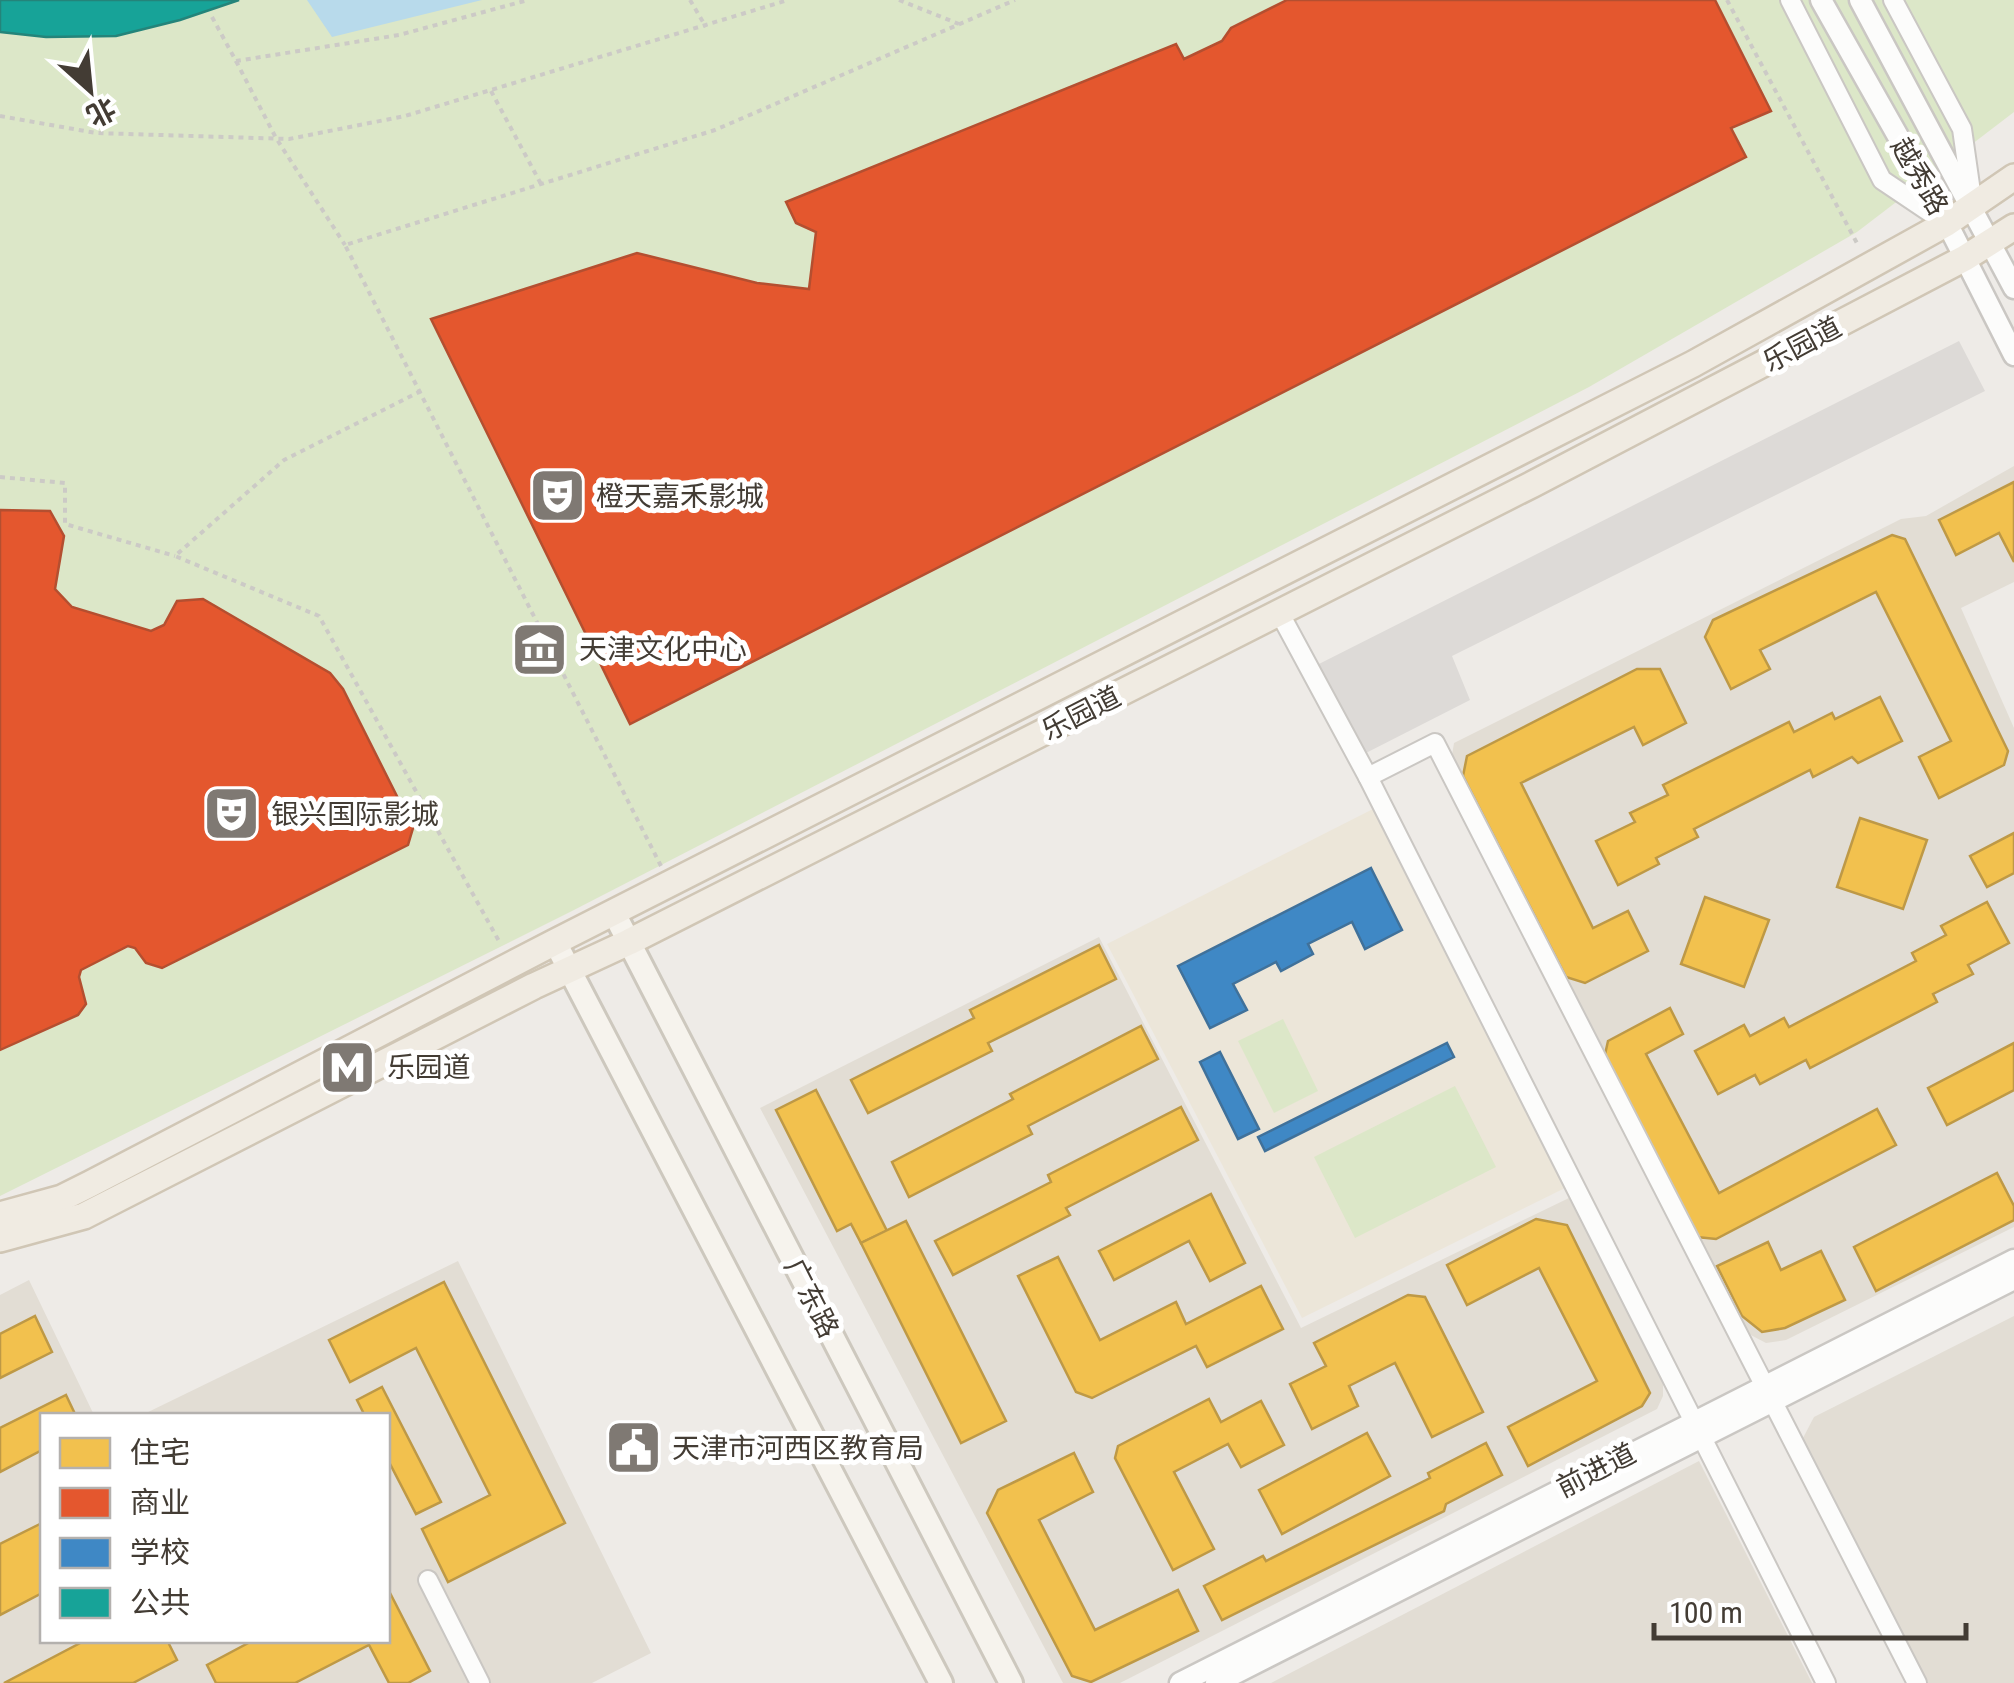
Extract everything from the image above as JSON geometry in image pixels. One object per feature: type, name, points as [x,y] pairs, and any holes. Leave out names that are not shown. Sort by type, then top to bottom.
[{"type":"main road","name":"乐园道","points":[[0,1215],[62,1198],[90,1184],[555,942],[1693,364],[1947,223],[2014,177]]},
{"type":"main road","name":"乐园道","points":[[0,1240],[84,1216],[630,942],[1568,466],[1965,258],[2014,227]]},
{"type":"main road","points":[[1264,584],[1279,612]]},
{"type":"main road","name":"广东路","points":[[614,913],[1011,1683]]},
{"type":"main road","points":[[555,942],[941,1683]]},
{"type":"street","points":[[1790,0],[1882,180],[1947,223]]},
{"type":"street","name":"越秀路","points":[[1822,0],[1947,223],[2014,355]]},
{"type":"street","name":"越秀路","points":[[1860,0],[2014,288]]},
{"type":"street","points":[[1894,0],[1962,128],[1973,207]]},
{"type":"street","points":[[1279,612],[1368,777],[1826,1683]]},
{"type":"street","points":[[1368,777],[1435,743],[1917,1683]]},
{"type":"street","name":"前进道","points":[[1180,1683],[1767,1393],[2014,1260]]},
{"type":"street","name":"前进道","points":[[1767,1393],[2014,1280]]},
{"type":"street","name":"前进道","points":[[1216,1683],[1697,1428]]},
{"type":"street","points":[[428,1580],[480,1683]]},
{"type":"path","points":[[236,61],[399,34],[528,0]]},
{"type":"path","points":[[690,0],[706,27]]},
{"type":"path","points":[[0,116],[96,133],[289,139],[405,116],[788,0]]},
{"type":"path","points":[[899,0],[959,24]]},
{"type":"path","points":[[345,245],[715,130],[1015,0]]},
{"type":"path","points":[[1727,0],[1870,266]]},
{"type":"path","points":[[212,17],[276,138],[345,245],[671,885]]},
{"type":"path","points":[[491,91],[541,184]]},
{"type":"path","points":[[175,556],[284,460],[421,391]]},
{"type":"path","points":[[0,477],[65,483],[64,524],[175,556],[319,616],[512,964]]},
{"type":"shaded area","points":[[1959,341],[1985,391],[1452,656],[1470,700],[1362,755],[1313,667]]},
{"type":"shaded area","points":[[2014,466],[2014,582],[1961,608],[2014,728],[2014,1227],[1786,1340],[1766,1343],[1745,1332],[1457,771],[1452,755],[1454,743],[1901,519],[1926,516]]},
{"type":"shaded area","points":[[1373,809],[1565,1188],[1302,1318],[1107,944]]},
{"type":"shaded area","points":[[1099,937],[1301,1328],[1569,1198],[1663,1382],[1663,1396],[1657,1409],[1120,1683],[1063,1683],[760,1108]]},
{"type":"shaded area","points":[[458,1261],[651,1653],[592,1683],[0,1683],[0,1295],[29,1280],[93,1413],[40,1413],[40,1643],[390,1643],[390,1413],[146,1413]]},
{"type":"shaded area","points":[[2014,1316],[2014,1683],[1928,1683],[1803,1438],[1814,1417]]},
{"type":"shaded area","points":[[1699,1461],[1812,1683],[1271,1683]]},
{"type":"green space","name":"天津文化中心","points":[[0,0],[2014,0],[2014,112],[1857,232],[1589,387],[572,911],[0,1196]]},
{"type":"green space","points":[[1283,1019],[1318,1091],[1274,1113],[1238,1041]]},
{"type":"green space","points":[[1455,1086],[1496,1167],[1355,1238],[1314,1157]]},
{"type":"water","points":[[307,0],[482,0],[332,37]]},
{"type":"building: 住宅","points":[[2014,482],[2014,562],[1999,533],[1956,555],[1939,520]]},
{"type":"building: 住宅","points":[[1892,535],[1905,539],[2008,751],[2004,765],[1939,798],[1919,757],[1951,741],[1876,592],[1760,650],[1770,669],[1731,689],[1705,637],[1713,620]]},
{"type":"building: 住宅","points":[[1637,669],[1660,669],[1686,723],[1643,745],[1634,727],[1521,783],[1593,928],[1628,911],[1648,951],[1585,983],[1566,977],[1463,776],[1467,756]]},
{"type":"building: 住宅","points":[[1880,697],[1902,741],[1858,763],[1852,757],[1813,777],[1810,770],[1694,829],[1698,837],[1656,858],[1659,864],[1618,885],[1596,841],[1635,822],[1630,813],[1668,795],[1663,785],[1789,722],[1794,732],[1832,713],[1835,719]]},
{"type":"building: 住宅","points":[[1860,818],[1927,840],[1903,909],[1837,887]]},
{"type":"building: 住宅","points":[[2014,833],[2014,873],[1987,887],[1970,856]]},
{"type":"building: 住宅","points":[[1705,897],[1769,920],[1744,987],[1681,964]]},
{"type":"building: 住宅","points":[[1987,902],[2009,943],[1968,965],[1973,974],[1933,994],[1937,1002],[1810,1068],[1806,1060],[1760,1084],[1755,1075],[1718,1094],[1695,1051],[1744,1025],[1750,1036],[1784,1018],[1789,1027],[1916,961],[1912,953],[1946,935],[1941,926]]},
{"type":"building: 住宅","points":[[1099,945],[1116,979],[988,1043],[992,1051],[868,1113],[851,1080],[974,1018],[970,1010]]},
{"type":"building: 住宅","points":[[1670,1008],[1683,1034],[1646,1054],[1719,1193],[1877,1109],[1896,1145],[1716,1239],[1697,1237],[1604,1059],[1608,1041]]},
{"type":"building: 住宅","points":[[1141,1026],[1158,1059],[1028,1126],[1032,1134],[909,1197],[892,1162],[1013,1099],[1010,1094]]},
{"type":"building: 住宅","points":[[2014,1043],[2014,1090],[1947,1125],[1928,1088]]},
{"type":"building: 住宅","points":[[816,1090],[887,1231],[861,1243],[851,1224],[837,1231],[776,1110]]},
{"type":"building: 住宅","points":[[1181,1107],[1198,1140],[1066,1208],[1070,1215],[953,1275],[935,1241],[1051,1182],[1048,1175]]},
{"type":"building: 住宅","points":[[1997,1173],[2014,1206],[2014,1220],[1876,1291],[1854,1247]]},
{"type":"building: 住宅","points":[[1211,1194],[1245,1263],[1210,1281],[1189,1241],[1114,1280],[1099,1251]]},
{"type":"building: 住宅","points":[[1536,1219],[1567,1225],[1650,1393],[1642,1406],[1528,1466],[1508,1427],[1597,1381],[1539,1268],[1467,1305],[1447,1265]]},
{"type":"building: 住宅","points":[[906,1221],[1006,1421],[961,1443],[861,1243]]},
{"type":"building: 住宅","points":[[1768,1242],[1781,1270],[1821,1251],[1845,1300],[1785,1328],[1762,1332],[1742,1316],[1717,1266]]},
{"type":"building: 住宅","points":[[1058,1257],[1100,1340],[1176,1302],[1186,1324],[1261,1286],[1283,1329],[1207,1367],[1196,1346],[1092,1398],[1076,1392],[1018,1276]]},
{"type":"building: 住宅","points":[[444,1282],[565,1523],[448,1582],[422,1529],[490,1495],[416,1348],[350,1382],[329,1340]]},
{"type":"building: 住宅","points":[[1408,1295],[1425,1297],[1483,1412],[1432,1437],[1395,1363],[1349,1386],[1358,1406],[1312,1429],[1290,1384],[1326,1366],[1314,1343]]},
{"type":"building: 住宅","points":[[35,1316],[52,1352],[0,1378],[0,1334]]},
{"type":"building: 住宅","points":[[382,1387],[441,1502],[416,1514],[390,1464],[390,1413],[364,1413],[357,1400]]},
{"type":"building: 住宅","points":[[66,1395],[75,1413],[40,1413],[40,1451],[0,1472],[0,1428]]},
{"type":"building: 住宅","points":[[1209,1399],[1221,1422],[1261,1401],[1284,1445],[1241,1467],[1228,1444],[1174,1472],[1214,1549],[1173,1570],[1115,1458],[1118,1446]]},
{"type":"building: 住宅","points":[[1367,1433],[1390,1476],[1282,1534],[1259,1490]]},
{"type":"building: 住宅","points":[[1486,1443],[1502,1475],[1446,1504],[1444,1511],[1222,1620],[1204,1586],[1263,1556],[1266,1561],[1430,1478],[1428,1473]]},
{"type":"building: 住宅","points":[[1074,1453],[1093,1492],[1039,1520],[1095,1630],[1178,1590],[1198,1631],[1091,1682],[1072,1676],[987,1513],[998,1490]]},
{"type":"building: 住宅","points":[[40,1524],[40,1594],[0,1615],[0,1544]]},
{"type":"building: 住宅","points":[[390,1593],[430,1671],[408,1683],[389,1683],[369,1645],[295,1683],[216,1683],[207,1665],[248,1643],[390,1643]]},
{"type":"building: 住宅","points":[[80,1643],[168,1643],[177,1660],[133,1683],[4,1683]]},
{"type":"building: 商业","points":[[1287,0],[1715,0],[1771,111],[1731,128],[1746,157],[630,724],[431,319],[637,253],[757,283],[809,289],[816,232],[796,223],[786,202],[1176,44],[1184,59],[1222,41],[1231,28]]},
{"type":"building: 商业","points":[[0,510],[50,511],[64,536],[55,589],[72,607],[151,631],[164,625],[177,601],[203,599],[330,673],[343,689],[413,828],[408,845],[162,968],[146,963],[135,948],[128,946],[81,970],[86,1004],[78,1015],[0,1050]]},
{"type":"building: 学校","points":[[1371,868],[1402,930],[1365,949],[1352,922],[1308,944],[1313,954],[1281,971],[1276,962],[1233,984],[1247,1010],[1210,1028],[1178,966]]},
{"type":"building: 学校","points":[[1447,1043],[1454,1057],[1265,1151],[1258,1137]]},
{"type":"building: 学校","points":[[1220,1052],[1259,1129],[1238,1139],[1200,1062]]},
{"type":"building: 公共","points":[[0,0],[239,0],[116,36],[46,37],[0,32]]},
{"type":"place","name":"橙天嘉禾影城","points":[[557,496]]},
{"type":"place","name":"天津文化中心","points":[[540,649]]},
{"type":"place","name":"银兴国际影城","points":[[232,814]]},
{"type":"place","name":"乐园道","points":[[348,1067]]},
{"type":"place","name":"天津市河西区教育局","points":[[633,1448]]}]
